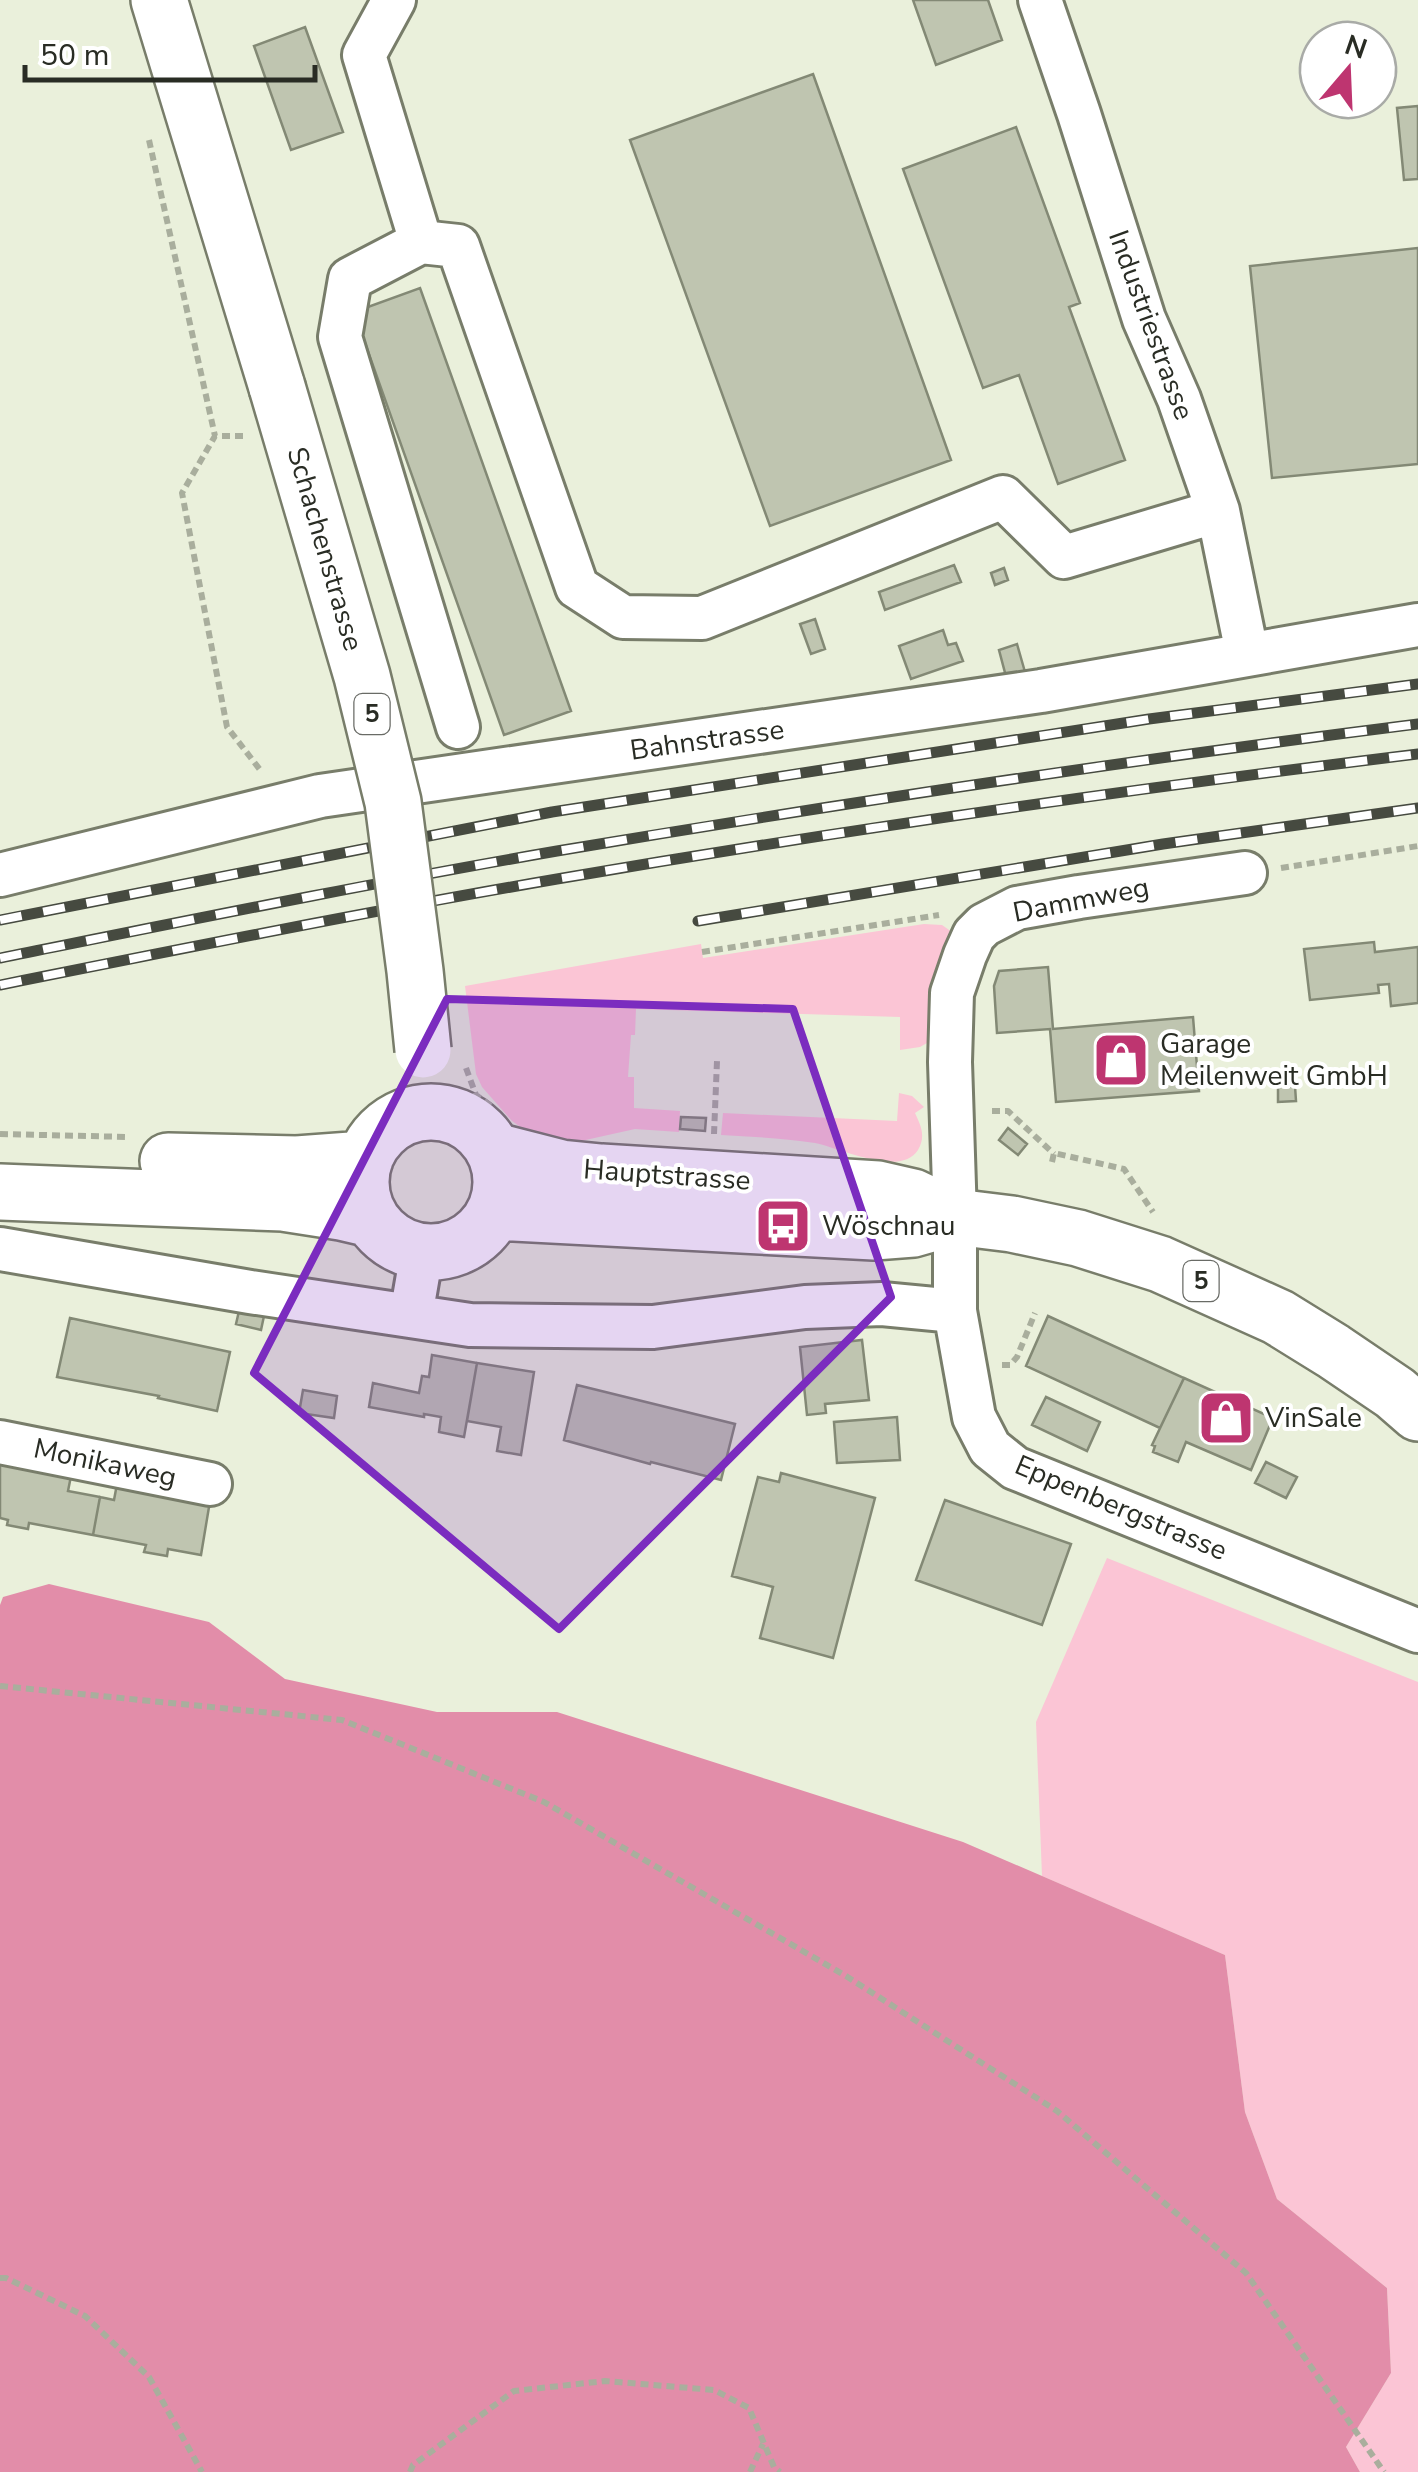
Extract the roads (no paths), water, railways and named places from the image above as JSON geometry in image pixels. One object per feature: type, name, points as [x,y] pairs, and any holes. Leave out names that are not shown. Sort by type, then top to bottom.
[{"type":"main road","name":"Schachenstrasse","points":[[158,0],[277,387],[362,676],[394,802],[416,970],[428,1112]]},
{"type":"main road","points":[[448,1113],[468,1121],[484,1134],[495,1151],[502,1171],[495,1212],[483,1230],[465,1244],[444,1251],[422,1252],[385,1235],[371,1219],[363,1200],[364,1159],[382,1131],[396,1120],[412,1114],[448,1113]]},
{"type":"main road","name":"Hauptstrasse","points":[[495,1151],[588,1171],[878,1189],[913,1197],[956,1217],[1078,1238],[1175,1270],[1278,1317],[1380,1383],[1418,1413]]},
{"type":"main road","points":[[0,1156],[297,1164],[364,1159]]},
{"type":"main road","points":[[0,1192],[283,1203],[371,1219]]},
{"type":"main road","name":"Hauptstrasse","points":[[495,1212],[874,1232],[913,1229],[956,1217]]},
{"type":"street","points":[[394,0],[364,55],[420,242]]},
{"type":"street","name":"Industriestrasse","points":[[1040,0],[1144,319],[1179,399],[1218,510],[1248,653]]},
{"type":"street","points":[[458,727],[340,337],[350,279],[420,242],[458,246],[577,586],[622,617],[702,618],[1003,497],[1064,557],[1218,510]]},
{"type":"street","name":"Bahnstrasse","points":[[0,875],[320,796],[1022,694],[1418,625]]},
{"type":"street","name":"Dammweg","points":[[956,1217],[950,1062],[952,994],[974,935],[996,918],[1032,905],[1245,873]]},
{"type":"street","name":"Eppenbergstrasse","points":[[956,1217],[955,1311],[974,1418],[990,1448],[1014,1468],[1418,1630]]},
{"type":"street","points":[[0,1249],[470,1325],[653,1327],[805,1307],[882,1304],[955,1311]]},
{"type":"street","points":[[411,1316],[422,1252]]},
{"type":"street","name":"Monikaweg","points":[[0,1442],[210,1484]]},
{"type":"railway","points":[[0,920],[552,812],[1149,719],[1418,684]]},
{"type":"railway","points":[[0,958],[418,876],[664,833],[1094,767],[1418,724]]},
{"type":"railway","points":[[0,985],[487,891],[664,861],[987,811],[1418,754]]},
{"type":"railway","points":[[698,921],[1163,844],[1418,808]]},
{"type":"place","name":"Garage Meilenweit GmbH","points":[[1121,1060]]},
{"type":"place","name":"Wöschnau","points":[[783,1226]]},
{"type":"place","name":"VinSale","points":[[1226,1418]]}]
